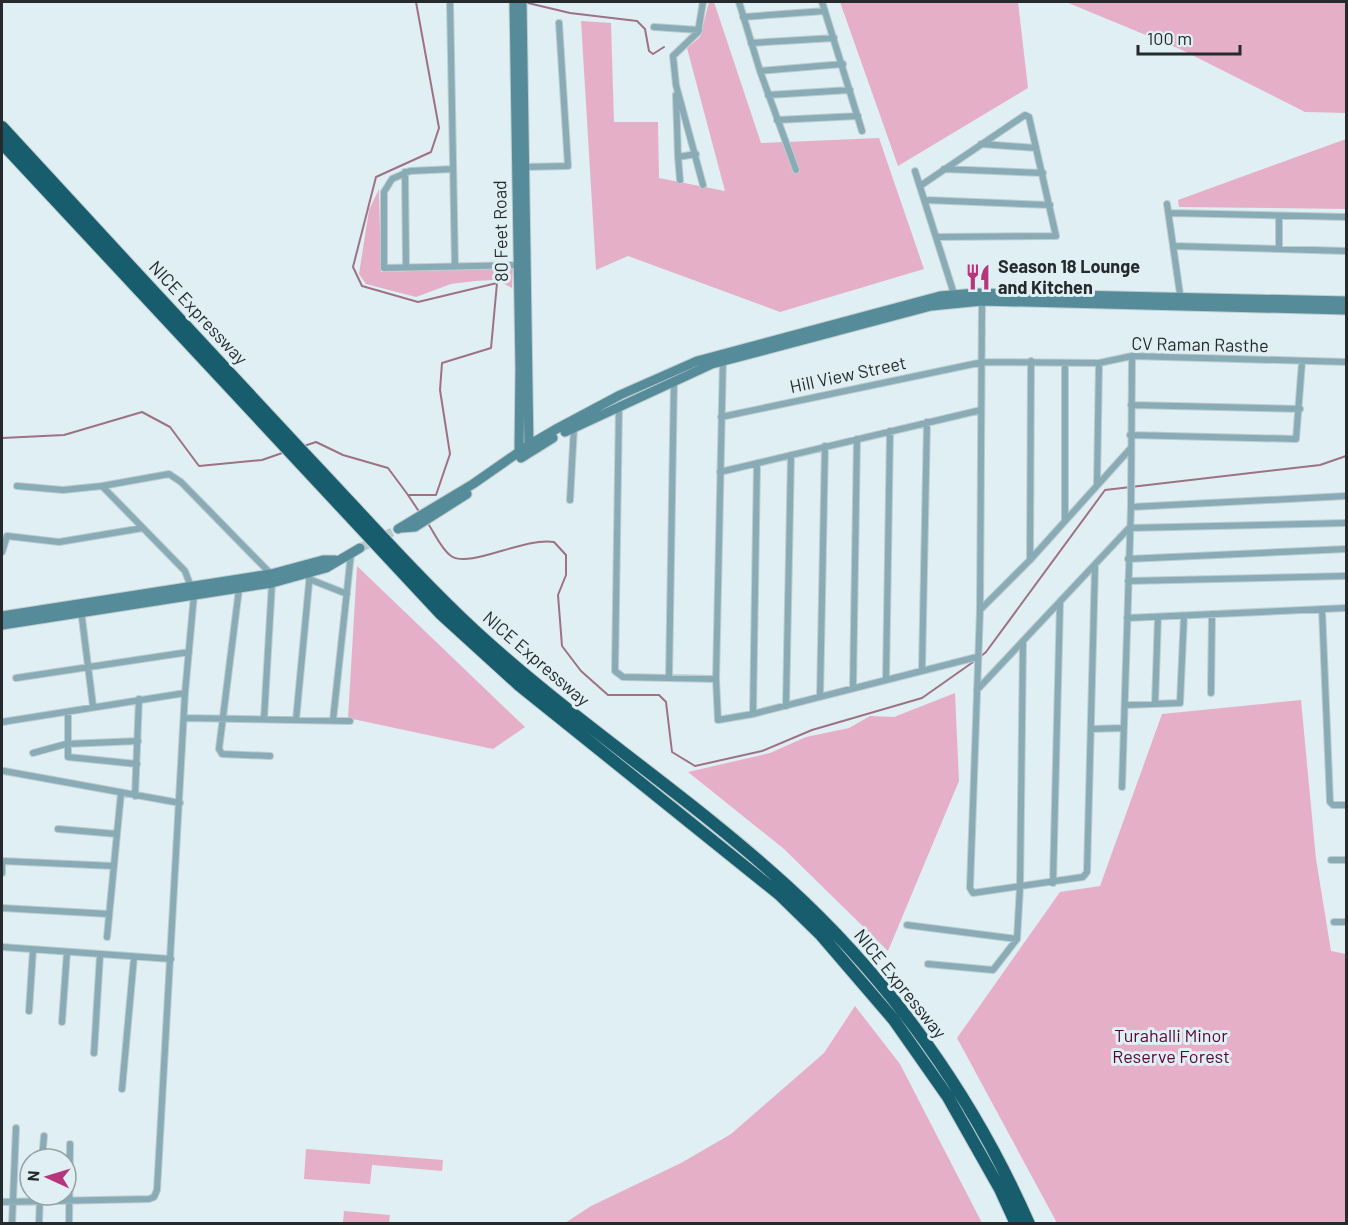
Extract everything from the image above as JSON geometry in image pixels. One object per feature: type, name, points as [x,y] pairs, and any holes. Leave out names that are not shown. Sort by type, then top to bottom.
[{"type":"highway","name":"NICE Expressway","points":[[2,127],[284,440],[292,457],[381,552],[468,639],[519,685],[779,894],[821,935],[894,1020],[948,1097],[1000,1189],[1016,1224]]},
{"type":"highway","name":"NICE Expressway","points":[[2,143],[284,440],[306,454],[389,545],[475,631],[535,683],[785,884],[831,928],[903,1011],[959,1089],[1011,1182],[1029,1224]]},
{"type":"main road","name":"80 Feet Road","points":[[514,2],[524,452]]},
{"type":"main road","name":"80 Feet Road","points":[[522,2],[525,167],[524,452]]},
{"type":"main road","points":[[524,452],[723,357],[954,294],[982,297],[1181,302],[1347,310]]},
{"type":"main road","points":[[413,523],[524,452],[620,395],[697,361],[723,357],[931,306],[982,297]]},
{"type":"main road","points":[[1181,302],[1347,301]]},
{"type":"main road","points":[[193,591],[238,589],[323,560],[335,560],[360,549]]},
{"type":"main road","points":[[2,616],[81,608],[272,578],[310,576],[326,568],[335,560]]},
{"type":"main road","points":[[2,625],[81,608]]},
{"type":"street","points":[[450,2],[455,266]]},
{"type":"street","points":[[680,180],[674,54],[699,30],[703,2]]},
{"type":"street","points":[[740,2],[760,71],[796,170]]},
{"type":"street","points":[[822,2],[843,64],[862,132]]},
{"type":"street","points":[[743,17],[825,11]]},
{"type":"street","points":[[525,167],[568,166],[559,23]]},
{"type":"street","points":[[654,27],[699,30]]},
{"type":"street","points":[[751,43],[834,38]]},
{"type":"street","points":[[760,71],[843,64]]},
{"type":"street","points":[[676,85],[703,185]]},
{"type":"street","points":[[768,95],[850,90]]},
{"type":"street","points":[[920,186],[1027,115],[1043,173],[1057,234],[1055,237],[936,237]]},
{"type":"street","points":[[777,120],[858,116]]},
{"type":"street","points":[[981,144],[1036,148]]},
{"type":"street","points":[[678,157],[696,154]]},
{"type":"street","points":[[453,169],[405,172],[394,177],[384,192],[384,268],[519,265]]},
{"type":"street","points":[[944,169],[1043,173]]},
{"type":"street","points":[[915,171],[954,294]]},
{"type":"street","points":[[405,172],[406,266]]},
{"type":"street","points":[[925,200],[1050,205]]},
{"type":"street","points":[[1167,204],[1181,302]]},
{"type":"street","points":[[1169,213],[1347,217]]},
{"type":"street","points":[[1279,216],[1279,249]]},
{"type":"street","points":[[1173,246],[1347,251]]},
{"type":"street","points":[[982,297],[980,610],[970,888],[975,893],[1053,883],[1083,877],[1087,872],[1095,566]]},
{"type":"street","points":[[1122,786],[1131,507],[1132,356]]},
{"type":"street","name":"CV Raman Rasthe","points":[[982,362],[1100,363],[1132,356],[1347,362]]},
{"type":"street","points":[[723,357],[716,679],[718,720],[786,706],[977,657]]},
{"type":"street","points":[[1030,560],[1031,361]]},
{"type":"street","name":"Hill View Street","points":[[721,417],[982,362]]},
{"type":"street","points":[[1130,435],[1294,439],[1298,435],[1302,362]]},
{"type":"street","points":[[1065,363],[1065,520]]},
{"type":"street","points":[[1097,484],[1100,363]]},
{"type":"street","points":[[669,678],[674,381]]},
{"type":"street","points":[[1131,405],[1300,409]]},
{"type":"street","points":[[619,406],[615,671],[623,677],[716,679]]},
{"type":"street","points":[[720,472],[981,410]]},
{"type":"street","points":[[922,670],[927,422]]},
{"type":"street","points":[[570,500],[574,427]]},
{"type":"street","points":[[886,680],[890,431]]},
{"type":"street","points":[[854,688],[857,439]]},
{"type":"street","points":[[820,697],[825,446]]},
{"type":"street","points":[[980,610],[1030,560],[1130,449]]},
{"type":"street","points":[[786,706],[791,455]]},
{"type":"street","points":[[753,714],[757,463]]},
{"type":"street","points":[[17,486],[63,490],[102,486],[169,474],[181,482],[272,578],[264,719]]},
{"type":"street","points":[[78,1200],[149,1199],[157,1194],[185,693],[193,591],[185,571],[102,486]]},
{"type":"street","points":[[1131,507],[1347,496]]},
{"type":"street","points":[[976,690],[1129,528],[1347,523]]},
{"type":"street","points":[[2,552],[7,536],[59,542],[143,528]]},
{"type":"street","points":[[1128,559],[1347,549]]},
{"type":"street","points":[[333,720],[351,554]]},
{"type":"street","points":[[296,720],[310,576],[347,594]]},
{"type":"street","points":[[1128,581],[1347,576]]},
{"type":"street","points":[[238,589],[219,749],[222,754],[270,756]]},
{"type":"street","points":[[1053,883],[1060,603]]},
{"type":"street","points":[[81,608],[93,706]]},
{"type":"street","points":[[1127,618],[1347,608]]},
{"type":"street","points":[[1322,609],[1330,802],[1333,805],[1347,805]]},
{"type":"street","points":[[1211,693],[1212,614]]},
{"type":"street","points":[[1125,705],[1180,703],[1184,615]]},
{"type":"street","points":[[1155,704],[1158,617]]},
{"type":"street","points":[[928,964],[993,970],[1017,939],[1020,887],[1023,642]]},
{"type":"street","points":[[16,678],[189,652]]},
{"type":"street","points":[[2,722],[185,693]]},
{"type":"street","points":[[135,796],[139,699]]},
{"type":"street","points":[[68,712],[67,755],[71,758],[137,764]]},
{"type":"street","points":[[185,718],[350,721]]},
{"type":"street","points":[[1091,729],[1123,728]]},
{"type":"street","points":[[33,753],[66,744],[138,741]]},
{"type":"street","points":[[4,771],[180,803]]},
{"type":"street","points":[[107,937],[121,793]]},
{"type":"street","points":[[58,829],[117,834]]},
{"type":"street","points":[[1331,860],[1347,860]]},
{"type":"street","points":[[2,873],[2,861],[114,866]]},
{"type":"street","points":[[2,908],[109,914]]},
{"type":"street","points":[[1334,922],[1347,922]]},
{"type":"street","points":[[907,926],[1017,939]]},
{"type":"street","points":[[2,947],[171,960]]},
{"type":"street","points":[[29,1011],[33,950]]},
{"type":"street","points":[[62,1022],[67,952]]},
{"type":"street","points":[[94,1053],[100,955]]},
{"type":"street","points":[[122,1089],[134,957]]},
{"type":"street","points":[[12,1224],[16,1128]]},
{"type":"street","points":[[43,1147],[44,1136]]},
{"type":"street","points":[[2,1202],[18,1201]]},
{"type":"street","points":[[39,1224],[40,1207]]},
{"type":"street","points":[[69,1207],[69,1224]]},
{"type":"green space","points":[[709,2],[714,2],[761,143],[879,138],[924,269],[780,312],[628,256],[596,270],[581,21],[611,23],[614,122],[658,122],[659,178],[725,191],[687,48],[700,37]]},
{"type":"green space","points":[[840,2],[1018,2],[1028,88],[898,166]]},
{"type":"green space","points":[[1066,2],[1346,2],[1346,113],[1305,112],[1182,50]]},
{"type":"green space","points":[[1346,139],[1346,209],[1179,207],[1178,200]]},
{"type":"green space","points":[[379,189],[381,272],[513,268],[512,288],[496,280],[475,281],[451,284],[416,297],[366,284],[359,274],[369,210]]},
{"type":"green space","points":[[357,566],[525,727],[493,749],[348,718]]},
{"type":"green space","points":[[955,693],[959,781],[888,951],[784,849],[688,772],[770,753],[806,737],[849,728],[870,716],[894,717]]},
{"type":"green space","name":"Turahalli Minor Reserve Forest","points":[[1301,700],[1316,859],[1331,951],[1346,954],[1346,1223],[1057,1223],[957,1038],[1060,892],[1100,886],[1162,714]]},
{"type":"green space","points":[[855,1006],[900,1064],[982,1223],[565,1223],[591,1206],[681,1163],[731,1134],[824,1053]]},
{"type":"green space","points":[[306,1149],[443,1160],[442,1171],[372,1165],[370,1184],[304,1179]]},
{"type":"green space","points":[[344,1211],[390,1215],[389,1223],[343,1223]]},
{"type":"waterway","points":[[304,446],[316,442],[343,455],[388,468],[408,495],[436,495],[450,454],[440,390],[442,363],[491,348],[497,283],[418,302],[362,286],[353,267],[376,177],[431,152],[439,128],[416,2]]},
{"type":"waterway","points":[[528,3],[570,13],[637,21],[645,29],[649,51],[653,54],[664,47]]},
{"type":"waterway","points":[[2,438],[64,435],[142,412],[170,427],[199,466],[262,460],[285,452]]},
{"type":"waterway","points":[[980,657],[986,652],[1105,490],[1320,465],[1346,456]]},
{"type":"waterway","points":[[408,495],[420,513]]},
{"type":"waterway","points":[[427,522],[444,549],[451,556],[460,559],[471,559],[528,544],[554,542],[566,555],[566,575],[558,595],[562,646],[581,671],[608,695],[659,695],[666,702],[672,752],[695,766],[762,751],[812,730],[922,698],[976,660]]},
{"type":"tunnel","points":[[360,548],[398,529]]},
{"type":"place","name":"Season 18 Lounge and Kitchen","points":[[978,277]]}]
